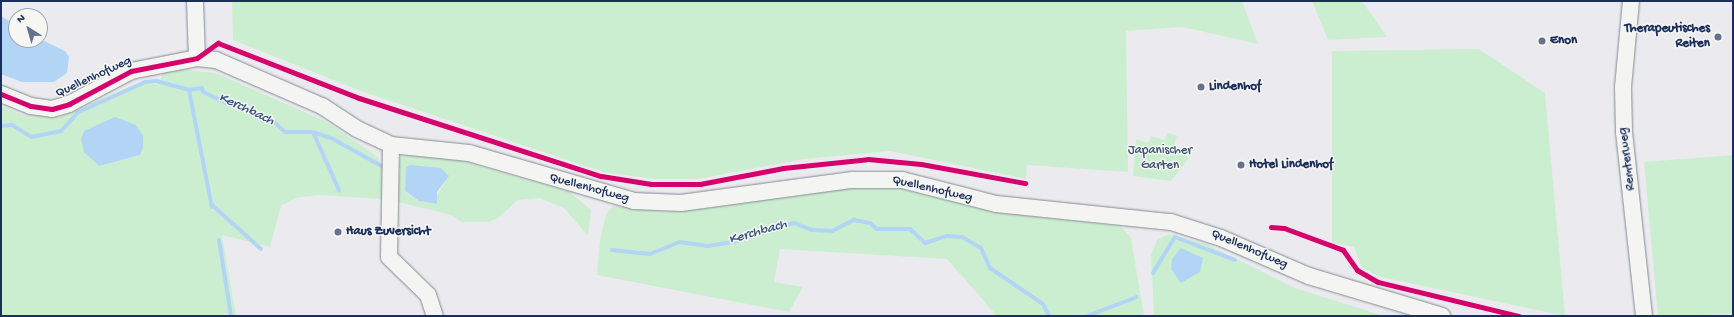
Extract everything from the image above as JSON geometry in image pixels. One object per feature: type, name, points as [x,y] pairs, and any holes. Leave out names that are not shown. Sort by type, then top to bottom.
[{"type":"street","points":[[195,1],[197,58]]},
{"type":"street","name":"Remterweg","points":[[1631,1],[1624,71],[1624,132],[1644,316]]},
{"type":"street","name":"Quellenhofweg","points":[[1,94],[31,106],[52,109],[69,104],[131,71],[197,58],[222,62],[322,106],[357,129],[391,145],[469,153],[602,195],[649,203],[730,199],[852,180],[886,179],[921,184],[996,204],[1171,222],[1221,238],[1310,276],[1442,316]]},
{"type":"street","points":[[391,145],[389,257],[428,295],[434,316]]},
{"type":"green space","points":[[232,1],[1242,1],[1258,44],[1182,27],[1126,31],[1128,172],[1027,165],[1026,179],[890,151],[804,159],[698,179],[655,179],[603,172],[361,91],[233,40]]},
{"type":"green space","points":[[1312,1],[1362,1],[1387,37],[1328,40]]},
{"type":"green space","points":[[1479,49],[1545,93],[1565,316],[1381,277],[1362,268],[1354,247],[1332,243],[1332,51]]},
{"type":"green space","points":[[164,68],[216,73],[327,122],[378,157],[382,167],[382,199],[319,195],[295,198],[281,206],[270,247],[222,235],[236,316],[1,316],[1,106],[23,115],[60,117],[126,88],[149,83],[159,85]]},
{"type":"green space","name":"Japanischer Garten","points":[[1168,133],[1177,136],[1174,145],[1189,158],[1171,181],[1133,176],[1136,139],[1148,143],[1151,136],[1165,140]]},
{"type":"green space","points":[[1733,155],[1733,314],[1658,316],[1644,162]]},
{"type":"green space","points":[[400,156],[448,157],[570,192],[591,210],[588,236],[564,208],[539,198],[518,200],[498,218],[489,222],[462,222],[451,215],[398,202]],"holes":[[[406,167],[446,180],[437,195],[419,201],[405,192]]]},
{"type":"green space","points":[[842,188],[894,188],[1006,213],[1121,226],[1131,238],[1144,316],[997,316],[947,259],[780,249],[774,282],[803,287],[789,312],[597,275],[600,240],[606,214],[613,206],[668,212]]},
{"type":"green space","points":[[1169,234],[1206,244],[1295,288],[1384,316],[1154,316],[1151,255],[1157,240]]},
{"type":"water","points":[[1,16],[8,20],[8,48],[48,48],[48,43],[65,51],[69,57],[67,73],[54,82],[22,82],[1,74]]},
{"type":"water","points":[[115,117],[136,125],[143,136],[143,147],[140,155],[99,166],[84,152],[81,139],[84,131]]},
{"type":"water","points":[[410,165],[441,168],[449,176],[437,192],[437,204],[419,201],[405,191],[406,167]]},
{"type":"water","points":[[1181,248],[1203,258],[1200,272],[1181,283],[1171,269],[1172,259]]},
{"type":"waterway","name":"Kerchbach","points":[[1,126],[12,125],[31,137],[61,131],[79,112],[145,82],[156,81],[189,90],[202,88],[203,92],[231,105],[244,107],[264,121],[274,122],[285,132],[313,132],[333,139],[383,167]]},
{"type":"waterway","points":[[189,90],[212,207]]},
{"type":"waterway","points":[[313,132],[339,190]]},
{"type":"waterway","points":[[211,204],[261,249]]},
{"type":"waterway","name":"Kerchbach","points":[[612,250],[650,254],[680,242],[708,246],[733,242],[794,223],[812,230],[832,231],[854,220],[870,223],[877,229],[910,229],[925,243],[947,236],[962,237],[981,248],[990,268],[1043,304],[1049,316]]},
{"type":"waterway","points":[[1153,273],[1175,237],[1235,260]]},
{"type":"waterway","points":[[219,240],[231,316]]},
{"type":"waterway","points":[[1087,316],[1137,297]]},
{"type":"cycle path","points":[[1,94],[31,106],[52,109],[69,104],[131,71],[197,58],[218,43],[359,98],[601,176],[651,184],[700,184],[783,168],[868,159],[921,164],[1025,183]]},
{"type":"cycle path","points":[[1271,227],[1284,228],[1343,250],[1357,270],[1378,282],[1519,316]]},
{"type":"place","name":"Therapeutisches Reiten","points":[[1718,37]]},
{"type":"place","name":"Enon","points":[[1542,41]]},
{"type":"place","name":"Lindenhof","points":[[1201,87]]},
{"type":"place","name":"Hotel Lindenhof","points":[[1241,165]]},
{"type":"place","name":"Haus Zuversicht","points":[[338,232]]}]
